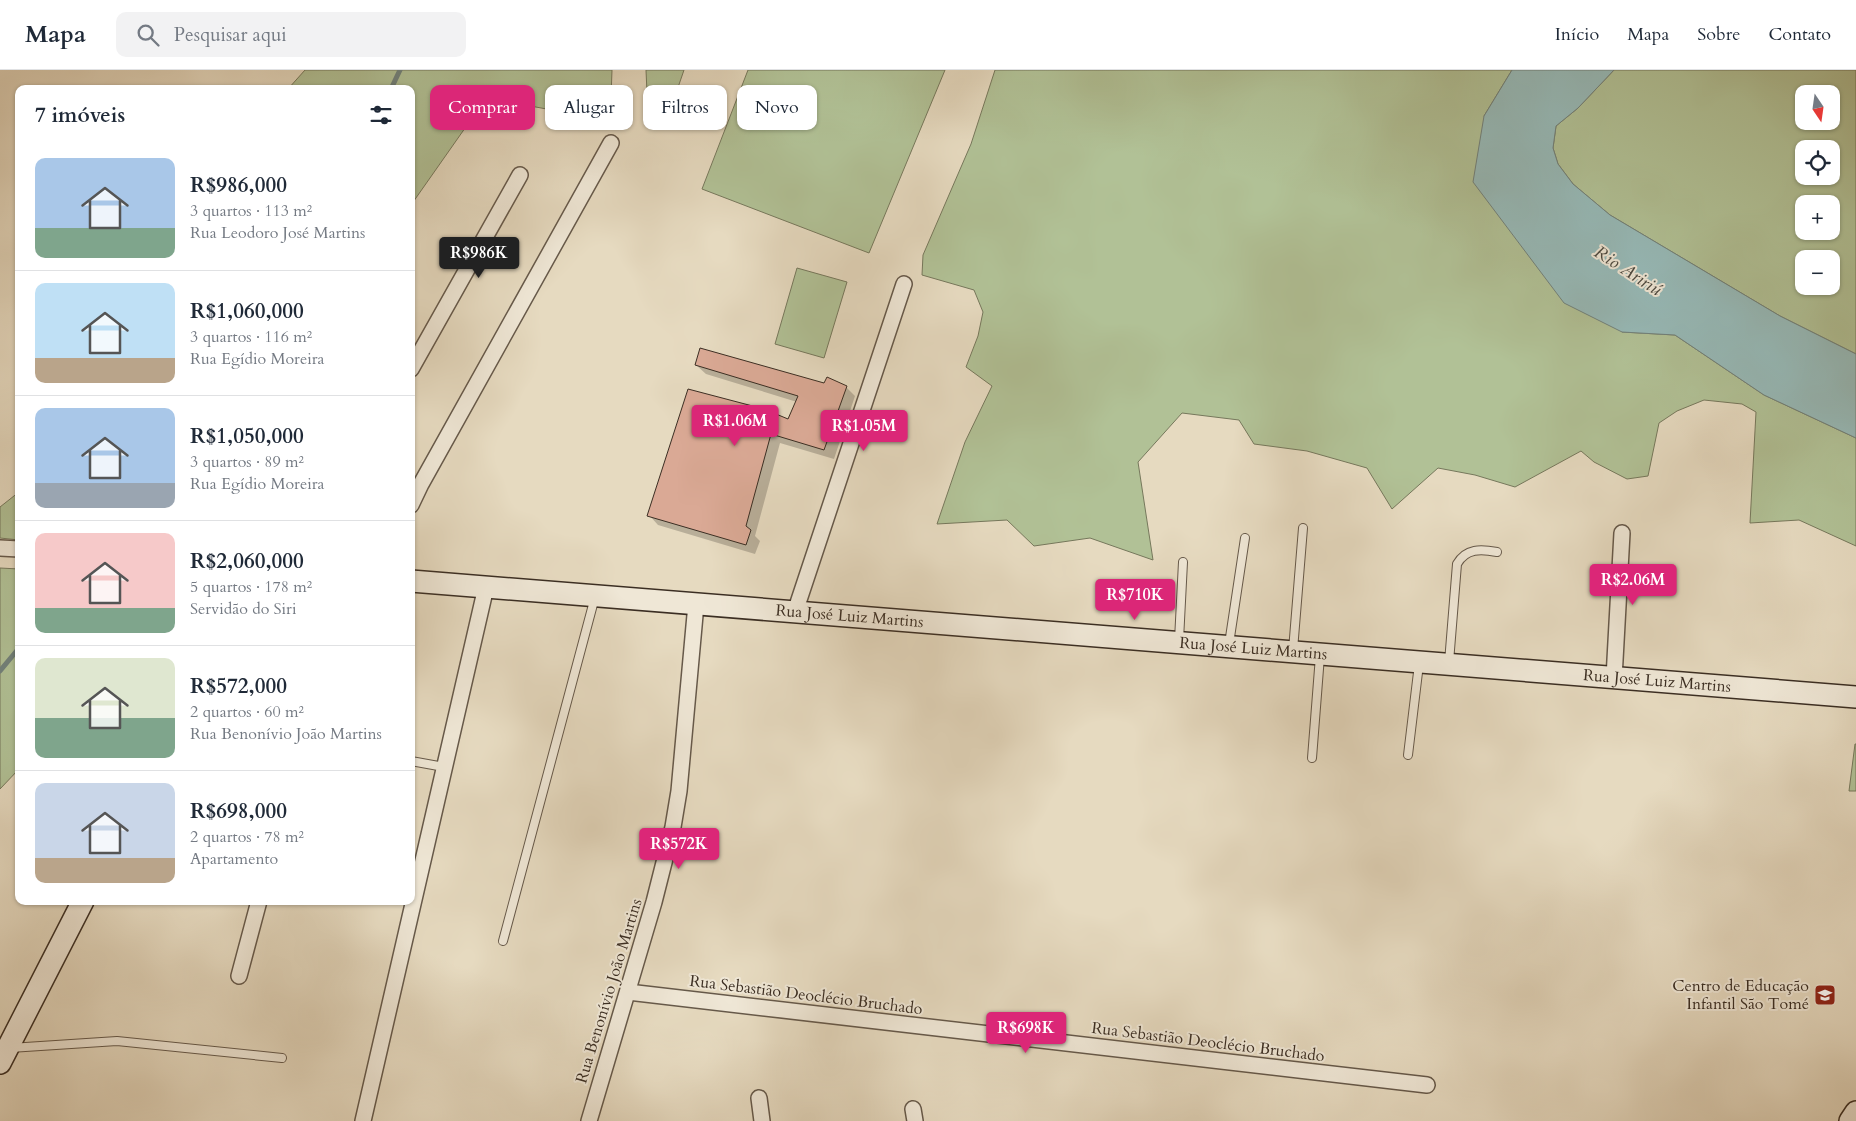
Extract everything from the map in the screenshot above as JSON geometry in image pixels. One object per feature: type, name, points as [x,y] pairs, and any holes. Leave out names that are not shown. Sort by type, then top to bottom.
[{"type":"main road","name":"Rua José Luiz Martins","points":[[415,581],[1856,697]]},
{"type":"main road","points":[[3,1053],[80,905]]},
{"type":"main road","points":[[1850,1121],[1856,1112]]},
{"type":"street","points":[[415,497],[611,144]]},
{"type":"street","points":[[415,362],[520,175]]},
{"type":"street","points":[[795,612],[904,284]]},
{"type":"street","points":[[1614,678],[1622,533]]},
{"type":"street","points":[[0,548],[15,549]]},
{"type":"street","points":[[415,892],[486,587]]},
{"type":"street","name":"Rua Benonívio João Martins","points":[[589,1121],[665,865],[673,827],[679,791],[696,604]]},
{"type":"street","points":[[239,976],[258,905]]},
{"type":"street","points":[[362,1121],[412,905]]},
{"type":"street","name":"Rua Sebastião Deoclécio Bruchado","points":[[628,992],[1427,1085]]},
{"type":"street","points":[[759,1098],[762,1121]]},
{"type":"lane","points":[[1293,652],[1303,528]]},
{"type":"lane","points":[[1229,646],[1245,538]]},
{"type":"lane","points":[[1448,664],[1456,564],[1461,557],[1473,550],[1482,549],[1496,552]]},
{"type":"lane","points":[[1179,642],[1183,562]]},
{"type":"lane","points":[[503,941],[596,596]]},
{"type":"lane","points":[[1312,758],[1320,654]]},
{"type":"lane","points":[[1408,755],[1419,662]]},
{"type":"lane","points":[[415,762],[444,767]]},
{"type":"lane","points":[[3,1053],[117,1042],[282,1058]]},
{"type":"green space","points":[[305,70],[612,70],[611,85],[545,85],[545,109],[535,107],[535,85],[430,85],[430,130],[464,130],[415,199],[415,85],[292,85]]},
{"type":"green space","points":[[646,70],[684,70],[679,85],[647,85]]},
{"type":"green space","points":[[748,70],[945,70],[869,253],[702,189],[725,130],[727,130],[727,124],[737,98],[737,130],[817,130],[817,85],[742,85]]},
{"type":"green space","points":[[995,70],[1512,70],[1484,116],[1622,332],[1675,335],[1764,395],[1856,438],[1856,546],[1799,520],[1750,523],[1756,412],[1742,404],[1704,400],[1677,411],[1659,423],[1648,476],[1627,479],[1594,462],[1581,451],[1515,487],[1475,475],[1438,468],[1392,509],[1367,468],[1307,451],[1254,444],[1239,420],[1182,413],[1138,462],[1153,560],[1090,538],[1034,546],[1007,520],[937,524],[965,442],[992,386],[966,367],[978,336],[983,312],[974,290],[922,275],[923,255],[971,144]]},
{"type":"green space","points":[[1614,70],[1856,70],[1856,354],[1780,316],[1610,215],[1573,184],[1558,164],[1553,148],[1556,126],[1578,108]]},
{"type":"green space","points":[[797,268],[847,282],[824,358],[775,344]]},
{"type":"green space","points":[[15,495],[15,540],[0,538],[0,507]]},
{"type":"green space","points":[[0,568],[15,569],[15,773],[0,789]]},
{"type":"green space","points":[[1855,744],[1856,791],[1849,791]]},
{"type":"water","name":"Rio Aririú","points":[[1512,70],[1614,70],[1578,108],[1556,126],[1553,148],[1558,164],[1573,184],[1610,215],[1780,316],[1856,354],[1856,438],[1764,395],[1675,335],[1622,332],[1564,303],[1473,182],[1484,116]]},
{"type":"building","points":[[700,348],[824,383],[827,377],[847,386],[824,450],[771,434],[746,526],[751,530],[746,545],[647,516],[688,389],[764,409],[788,419],[798,396],[695,365]]},
{"type":"waterway","points":[[393,85],[400,70]]},
{"type":"waterway","points":[[0,671],[15,653]]},
{"type":"place","name":"Centro de Educação Infantil São Tomé","points":[[1825,995]]}]
